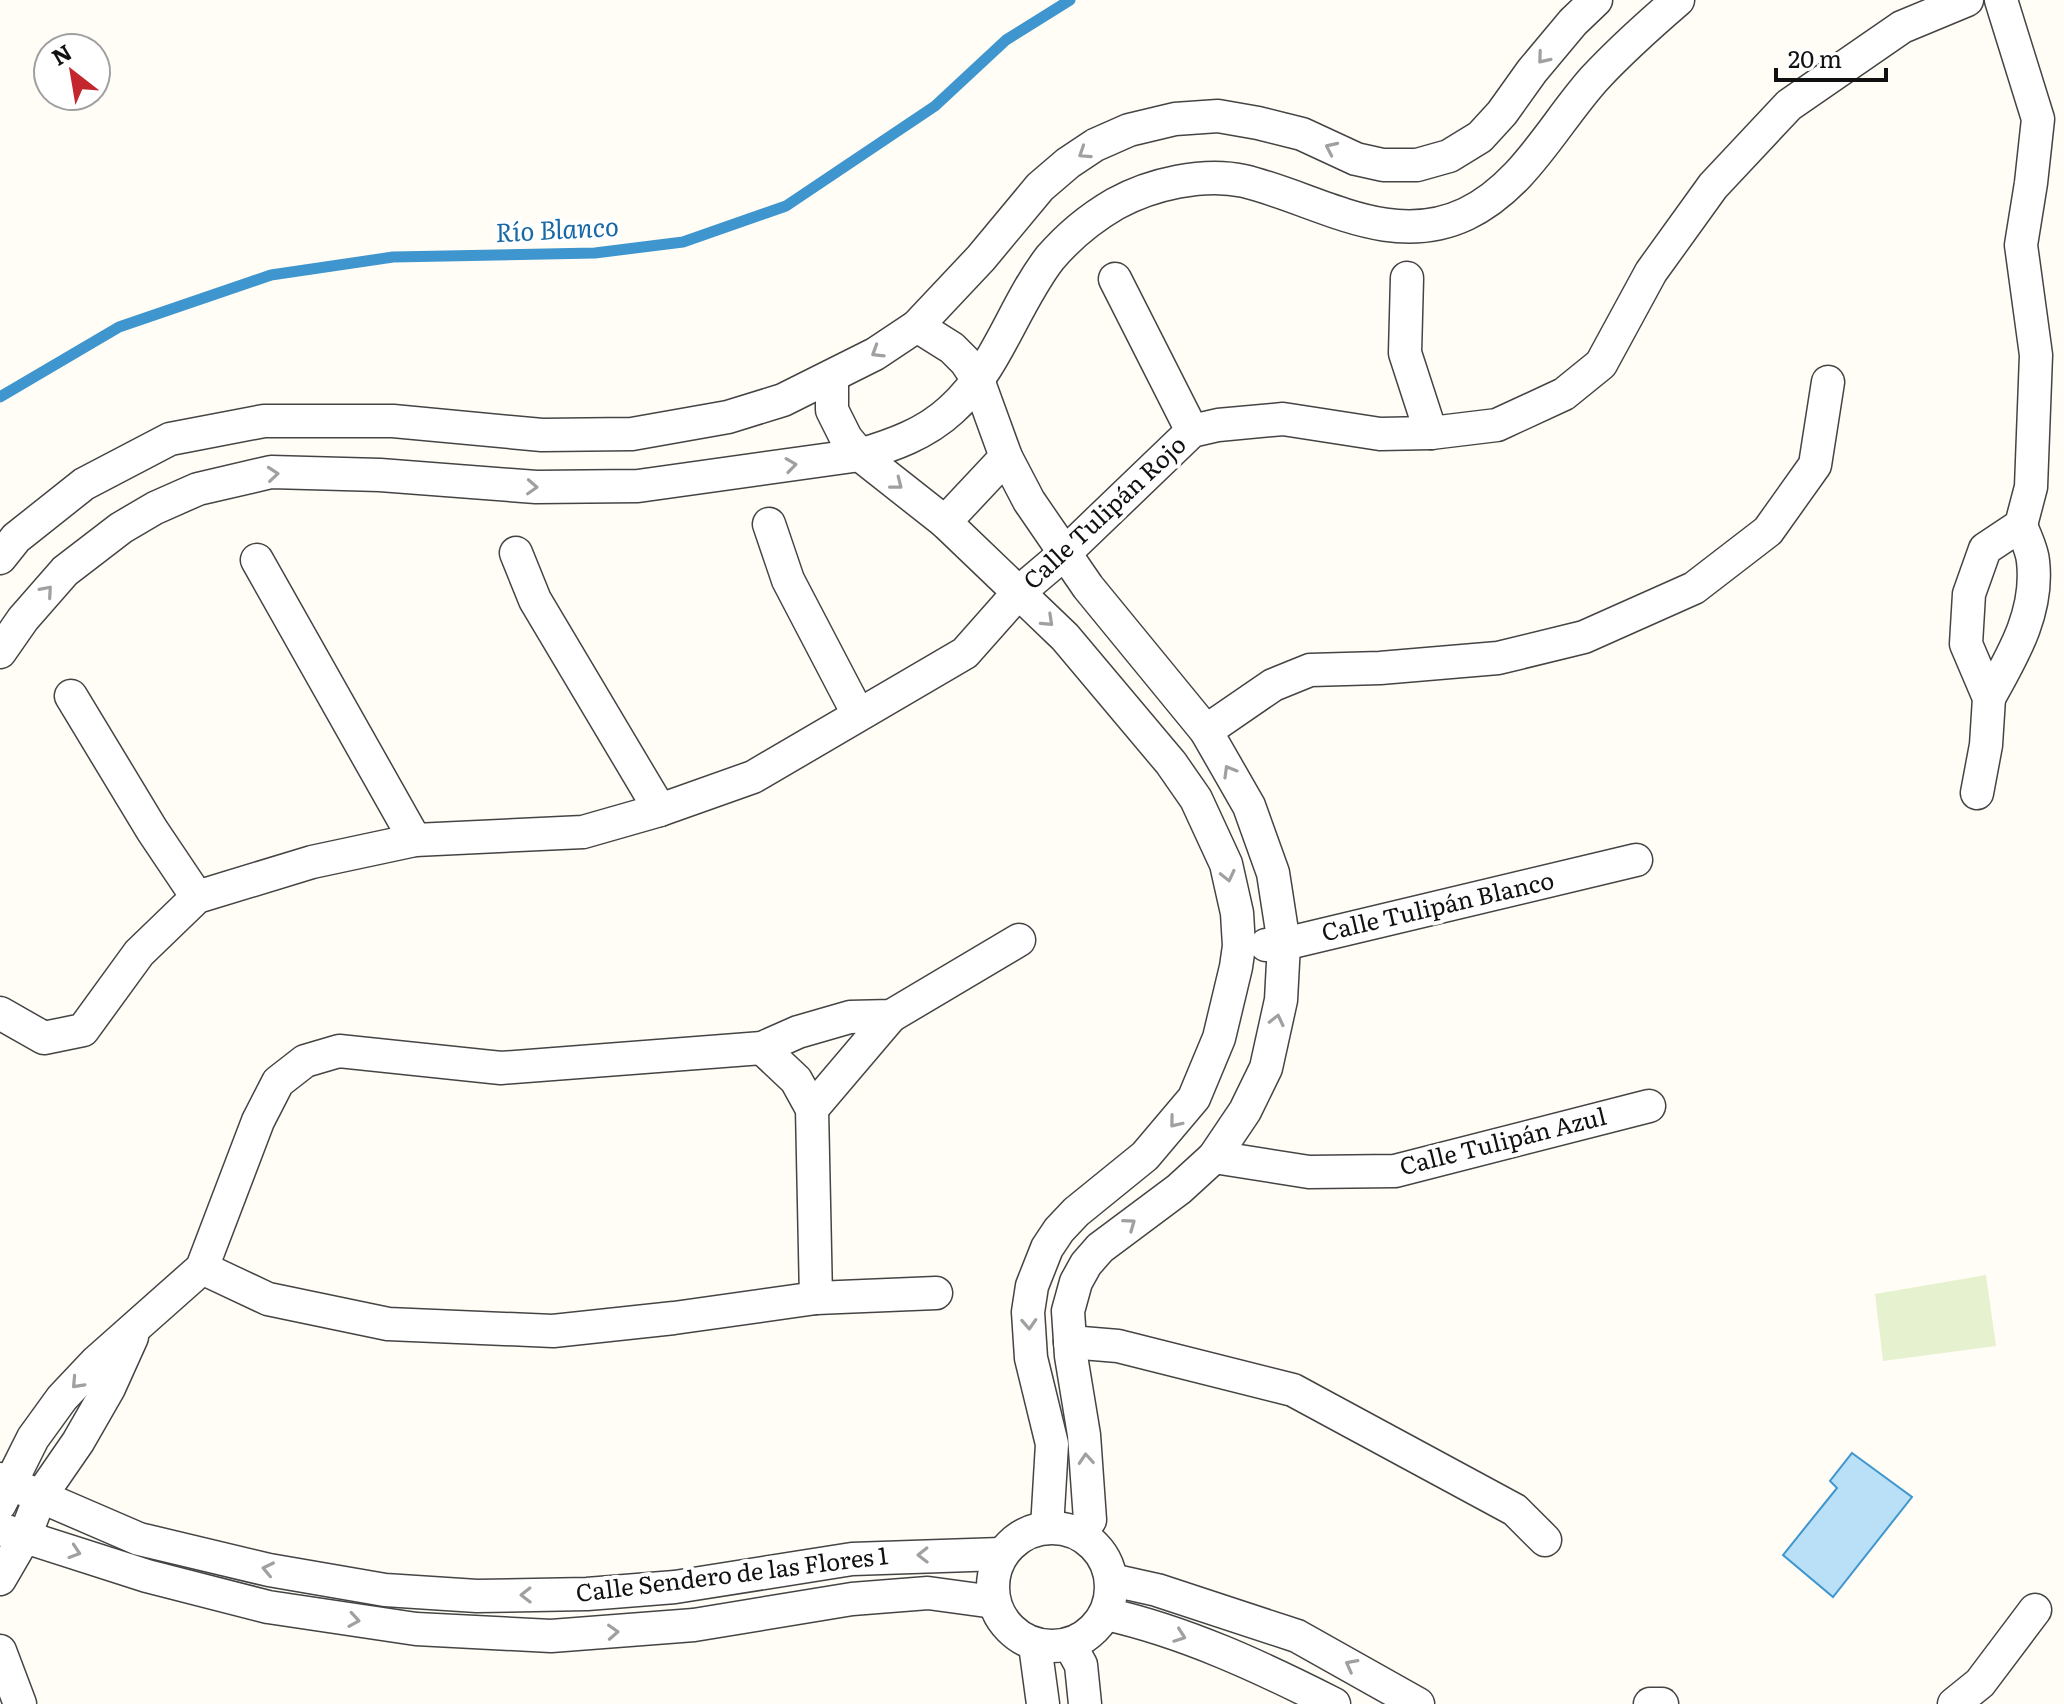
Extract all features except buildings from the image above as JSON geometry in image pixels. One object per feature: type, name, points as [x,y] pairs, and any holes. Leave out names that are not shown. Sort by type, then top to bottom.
[{"type":"street","points":[[0,558],[16,538],[84,484],[170,439],[264,421],[393,421],[542,435],[632,434],[728,417],[783,400],[875,354],[917,326],[981,258],[1040,187],[1095,145],[1129,130],[1175,119],[1218,116],[1302,134],[1356,159],[1383,165],[1417,165],[1449,156],[1480,137],[1573,22],[1596,0]]},
{"type":"street","points":[[0,652],[23,619],[65,571],[121,528],[155,508],[198,489],[271,472],[380,475],[536,487],[638,486],[860,455],[908,439],[956,406],[978,380],[1050,258],[1086,223],[1117,203],[1151,189],[1207,179],[1242,181],[1387,226],[1437,224],[1462,215],[1486,203],[1508,186],[1593,80],[1678,0]]},
{"type":"street","name":"Calle Tulipán Rojo","points":[[197,897],[312,862],[415,840],[583,832],[660,810],[753,777],[965,653],[1018,593],[1064,554],[1192,431],[1218,425],[1283,419],[1380,434],[1431,433],[1497,425],[1564,394],[1601,364],[1651,272],[1713,186],[1789,105],[1902,27],[1967,0]]},
{"type":"street","points":[[1977,793],[1986,745],[1989,698],[2017,649],[2034,598],[2033,558],[2021,525],[2031,487],[2036,355],[2021,245],[2038,119],[2001,0]]},
{"type":"street","points":[[1407,278],[1405,353],[1431,433]]},
{"type":"street","points":[[1115,279],[1192,431]]},
{"type":"street","points":[[917,326],[952,348],[978,380],[1006,457],[1029,501],[1064,554],[1206,731],[1249,806],[1273,873],[1284,944],[1281,1000],[1266,1068],[1245,1111],[1214,1157],[1179,1189],[1124,1228],[1086,1264],[1076,1282],[1068,1311],[1084,1435],[1090,1520],[1080,1534]]},
{"type":"street","points":[[832,377],[832,410],[846,438],[860,455],[945,522],[1065,637],[1171,763],[1196,799],[1226,864],[1237,913],[1239,946],[1219,1038],[1194,1098],[1145,1156],[1076,1212],[1059,1230],[1047,1248],[1032,1286],[1028,1312],[1031,1358],[1052,1444],[1047,1528]]},
{"type":"street","points":[[1206,731],[1273,685],[1310,670],[1380,668],[1498,658],[1584,637],[1694,588],[1768,531],[1815,465],[1828,382]]},
{"type":"street","points":[[945,522],[1006,457]]},
{"type":"street","points":[[769,524],[788,580],[858,714]]},
{"type":"street","points":[[1989,698],[1966,644],[1969,594],[1985,549],[2021,525]]},
{"type":"street","points":[[516,553],[535,600],[660,810]]},
{"type":"street","points":[[257,560],[415,840]]},
{"type":"street","points":[[0,1013],[44,1038],[83,1030],[139,953],[197,897],[152,830],[71,696]]},
{"type":"street","name":"Calle Tulipán Blanco","points":[[1239,946],[1284,944],[1636,860]]},
{"type":"street","points":[[812,1109],[891,1016],[1019,940]]},
{"type":"street","points":[[3,1489],[33,1438],[62,1398],[96,1362],[202,1268],[258,1121],[278,1082],[305,1061],[339,1051],[501,1068],[762,1048],[798,1032],[850,1017],[891,1016]]},
{"type":"street","points":[[762,1048],[796,1080],[812,1109],[816,1298]]},
{"type":"street","name":"Calle Tulipán Azul","points":[[1214,1157],[1309,1172],[1395,1171],[1649,1106]]},
{"type":"street","points":[[202,1268],[268,1299],[388,1324],[553,1331],[816,1298],[936,1293]]},
{"type":"street","points":[[0,1579],[13,1533],[78,1442],[109,1388],[134,1330]]},
{"type":"street","points":[[1070,1342],[1118,1346],[1293,1390],[1515,1510],[1545,1540]]},
{"type":"street","name":"Calle Sendero de las Flores 1","points":[[3,1489],[40,1497],[139,1539],[269,1570],[385,1590],[446,1594],[587,1594],[675,1587],[852,1559],[1001,1554]]},
{"type":"street","points":[[1047,1528],[1080,1534],[1102,1553],[1112,1580],[1106,1614],[1091,1633],[1070,1645],[1035,1645],[1009,1629],[994,1602],[994,1575],[1001,1554],[1026,1533],[1047,1528]]},
{"type":"street","name":"Calle Sendero de las Flores 1","points":[[13,1533],[147,1576],[268,1607],[416,1629],[551,1636],[694,1625],[852,1599],[928,1593],[994,1602]]},
{"type":"street","points":[[1112,1580],[1157,1590],[1297,1636],[1418,1704]]},
{"type":"street","points":[[1954,1704],[1980,1683],[2035,1610]]},
{"type":"street","points":[[1106,1614],[1140,1622],[1252,1662],[1334,1704]]},
{"type":"street","points":[[1035,1645],[1043,1704]]},
{"type":"street","points":[[1070,1645],[1081,1665],[1085,1704]]},
{"type":"street","points":[[0,1651],[20,1704]]},
{"type":"street","points":[[1650,1704],[1662,1704]]},
{"type":"green space","points":[[1986,1275],[1996,1346],[1883,1361],[1875,1294]]},
{"type":"water","points":[[1852,1453],[1912,1497],[1833,1597],[1783,1555],[1837,1488],[1830,1481]]},
{"type":"waterway","name":"Río Blanco","points":[[0,397],[119,327],[271,275],[393,257],[595,253],[683,242],[786,206],[935,106],[1006,40],[1070,0]]}]
